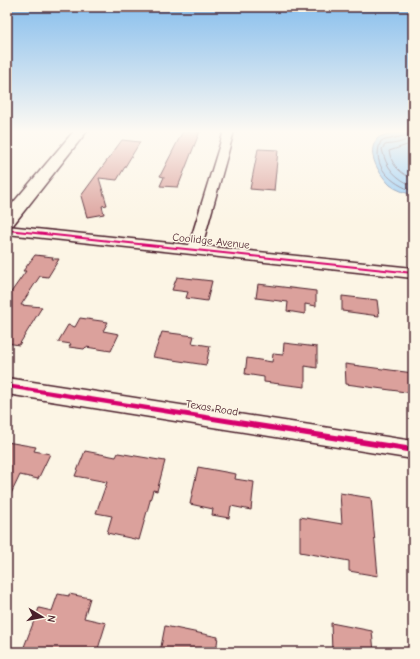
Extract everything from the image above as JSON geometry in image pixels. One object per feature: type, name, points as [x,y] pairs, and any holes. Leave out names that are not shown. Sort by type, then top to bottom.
[{"type":"main road","points":[[7,221],[56,162]]},
{"type":"street","points":[[194,250],[220,162]]},
{"type":"street","name":"Coolidge Avenue","points":[[7,230],[413,274]]},
{"type":"street","name":"Texas Road","points":[[7,386],[413,450]]},
{"type":"water","points":[[374,162],[413,162],[413,195],[398,190],[390,185],[382,176]]},
{"type":"building","points":[[106,162],[128,162],[117,180],[99,178],[107,205],[102,206],[104,214],[87,217],[81,196]]},
{"type":"building","points":[[167,162],[188,162],[178,187],[160,186],[164,177],[160,176]]},
{"type":"building","points":[[255,162],[277,162],[274,191],[250,189]]},
{"type":"building","points":[[35,255],[59,259],[48,277],[40,276],[21,305],[42,307],[19,345],[7,343],[7,298],[26,271],[23,271]]},
{"type":"building","points":[[177,277],[212,281],[207,301],[186,298],[188,292],[172,290]]},
{"type":"building","points":[[258,284],[316,291],[316,306],[305,304],[305,314],[287,311],[288,302],[256,298]]},
{"type":"building","points":[[342,296],[377,300],[379,316],[342,311]]},
{"type":"building","points":[[80,318],[108,322],[103,331],[119,334],[111,351],[86,347],[84,349],[69,347],[71,344],[58,342],[68,325],[75,327]]},
{"type":"building","points":[[162,332],[194,336],[192,343],[210,346],[206,365],[153,357]]},
{"type":"building","points":[[284,343],[317,347],[317,368],[305,366],[305,387],[264,382],[264,377],[245,374],[247,358],[272,362],[273,354],[283,355]]},
{"type":"building","points":[[345,364],[413,373],[413,393],[346,384]]},
{"type":"building","points":[[7,442],[36,447],[34,451],[50,454],[38,479],[20,475],[7,502]]},
{"type":"building","points":[[85,451],[116,457],[118,453],[165,461],[157,491],[153,490],[139,540],[107,533],[112,516],[96,513],[107,482],[75,476]]},
{"type":"building","points":[[198,467],[236,474],[235,479],[254,482],[251,510],[231,506],[229,518],[212,515],[213,509],[190,504]]},
{"type":"building","points":[[340,493],[371,498],[378,576],[349,571],[349,561],[300,552],[300,517],[342,524]]},
{"type":"building","points":[[58,594],[69,596],[69,594],[90,598],[84,618],[106,623],[97,652],[22,652],[39,608],[52,611]]},
{"type":"building","points":[[331,623],[372,631],[374,652],[332,652]]},
{"type":"building","points":[[165,626],[218,637],[216,652],[160,652]]},
{"type":"cycle path","points":[[7,230],[413,273]]},
{"type":"cycle path","points":[[7,386],[413,450]]}]
